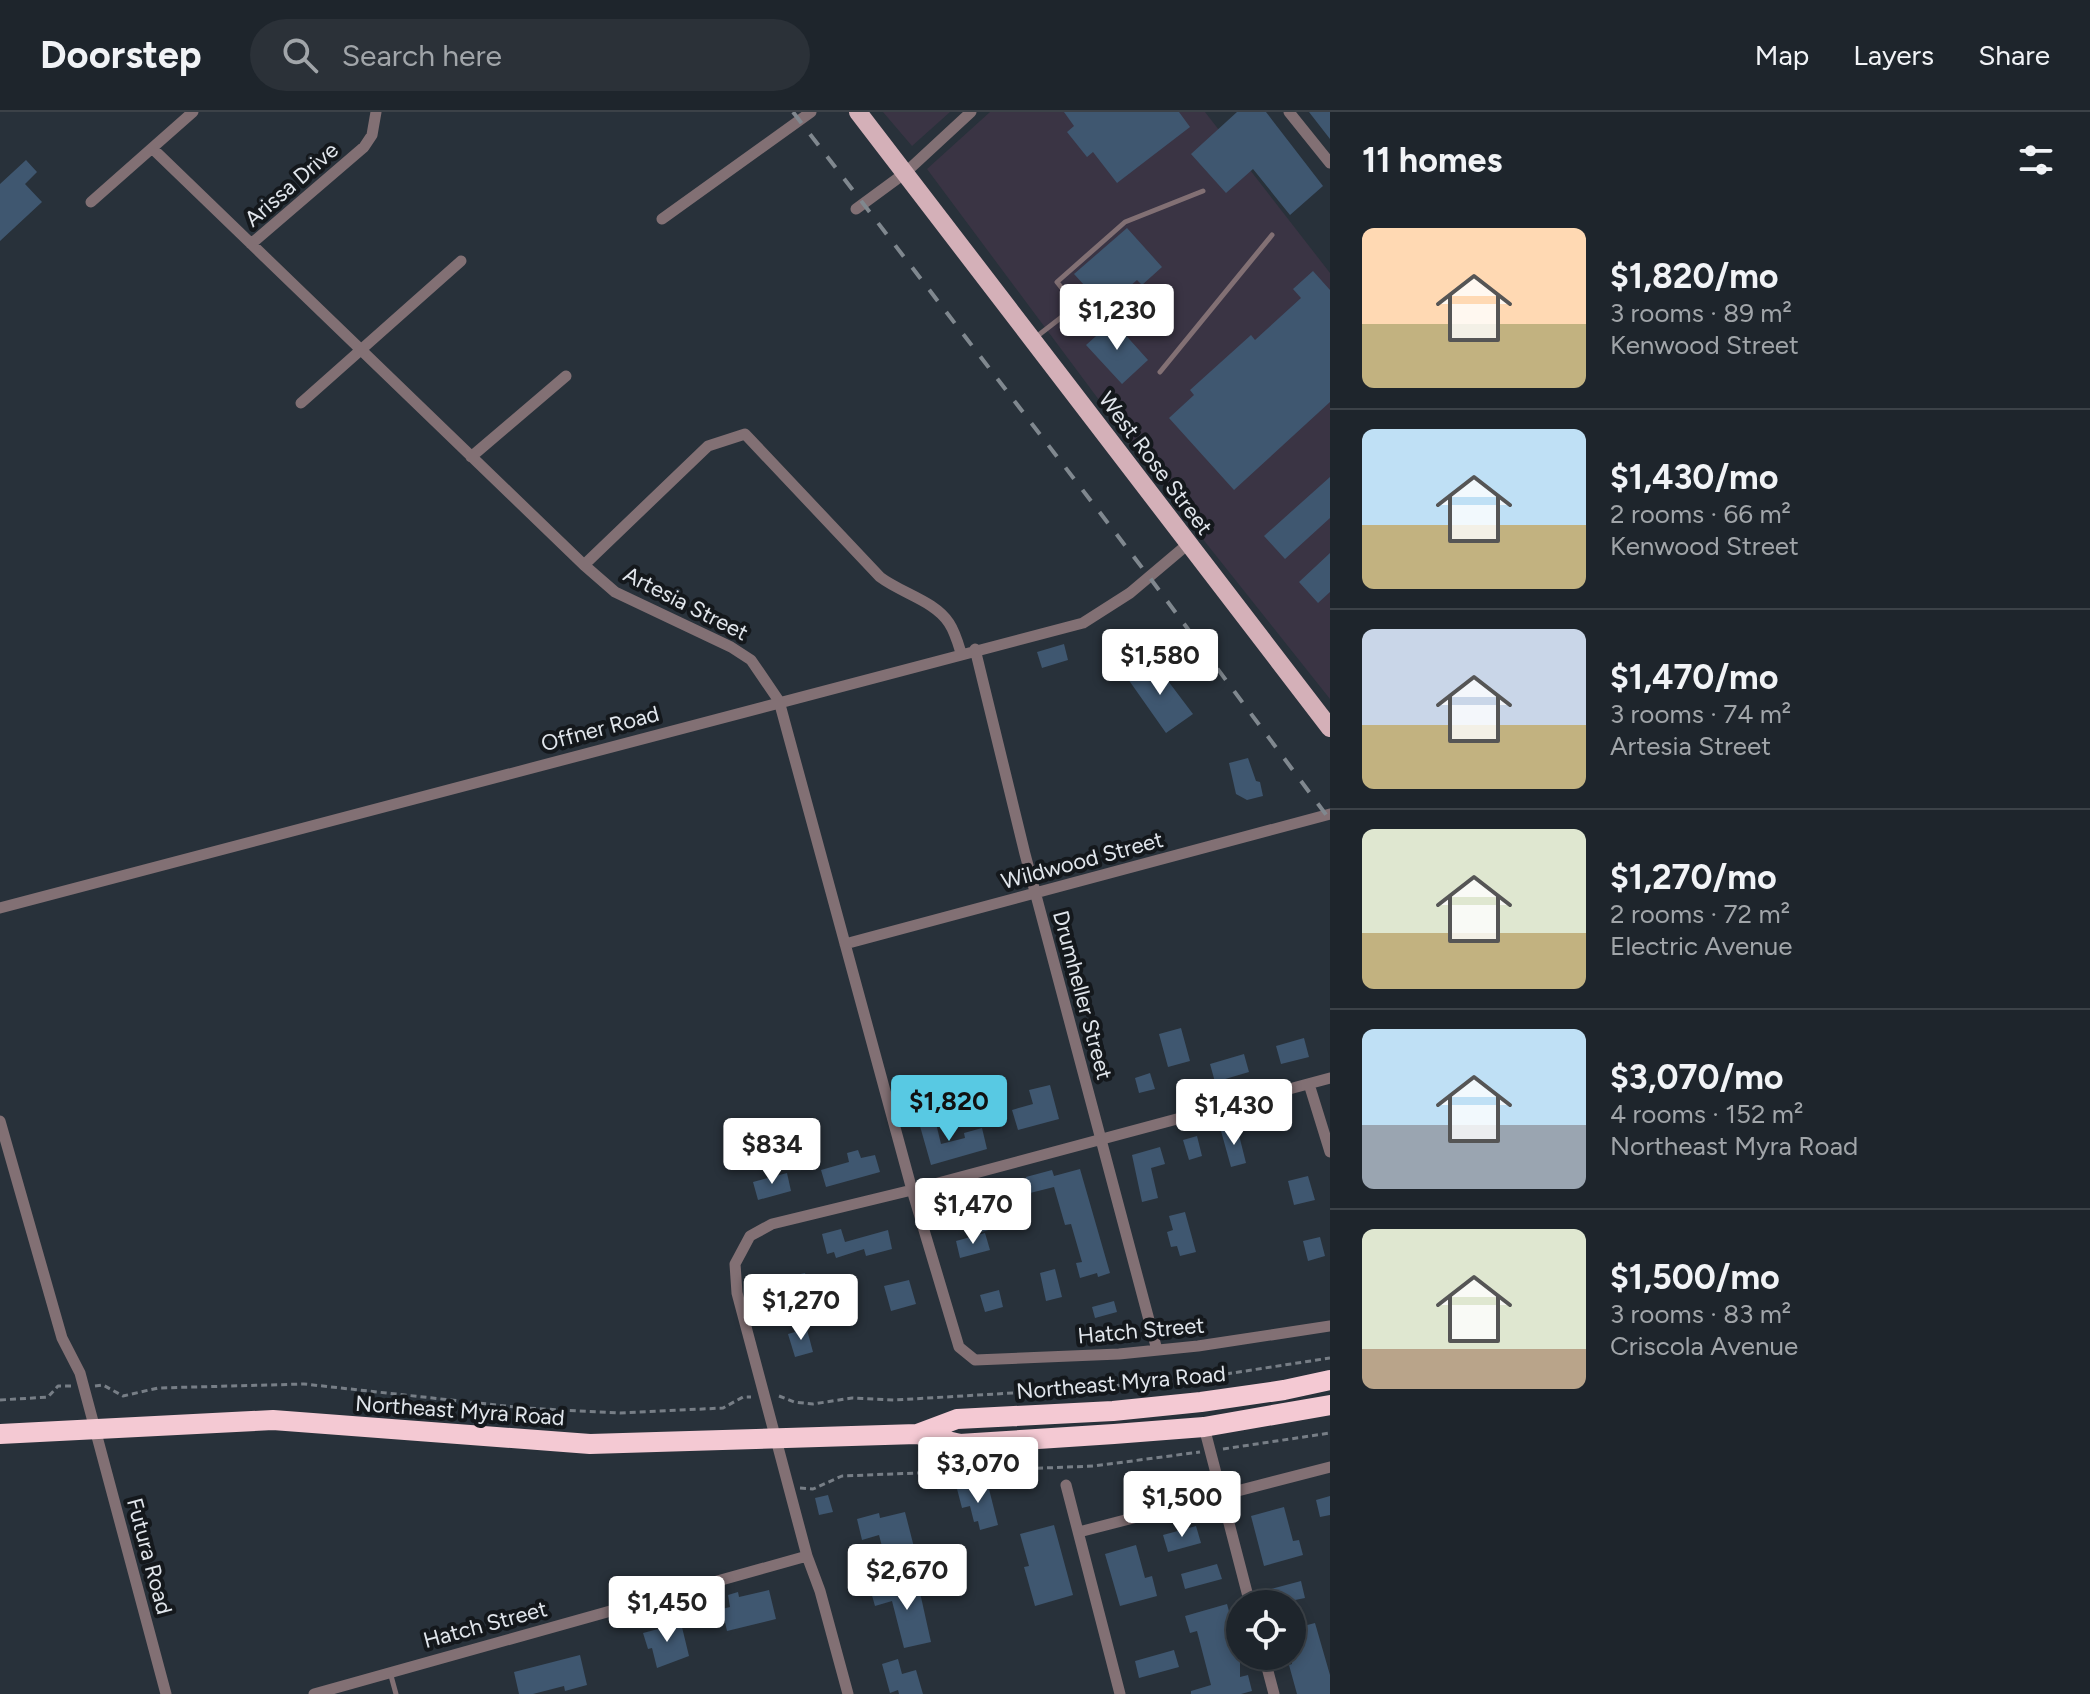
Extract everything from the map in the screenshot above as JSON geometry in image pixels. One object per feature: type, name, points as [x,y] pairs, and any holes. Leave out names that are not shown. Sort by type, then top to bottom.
[{"type":"highway","name":"Northeast Myra Road","points":[[917,1434],[957,1419],[1157,1406],[1284,1390],[1330,1380]]},
{"type":"highway","name":"Northeast Myra Road","points":[[0,1434],[273,1420],[590,1444],[917,1434],[960,1444],[1204,1427],[1330,1405]]},
{"type":"main road","name":"West Rose Street","points":[[858,112],[1330,728]]},
{"type":"street","points":[[91,202],[193,112]]},
{"type":"street","name":"Arissa Drive","points":[[251,244],[364,147],[372,135],[376,112]]},
{"type":"street","points":[[662,219],[811,112]]},
{"type":"street","points":[[856,209],[905,173],[971,112]]},
{"type":"street","points":[[1289,112],[1330,163]]},
{"type":"street","name":"Artesia Street","points":[[153,149],[584,565],[615,592],[731,647],[751,660],[779,701],[912,1190],[959,1347]]},
{"type":"street","points":[[301,403],[461,261]]},
{"type":"street","points":[[471,457],[566,376]]},
{"type":"street","points":[[584,565],[708,446],[745,434],[880,577],[896,590],[934,607],[949,622],[961,653]]},
{"type":"street","name":"Offner Road","points":[[0,908],[1083,623],[1130,593],[1188,544]]},
{"type":"street","name":"Drumheller Street","points":[[975,649],[1157,1350]]},
{"type":"street","name":"Wildwood Street","points":[[845,944],[1330,814]]},
{"type":"street","points":[[848,1694],[820,1591],[807,1556],[737,1293],[735,1264],[750,1236],[772,1224],[912,1190],[1330,1078]]},
{"type":"street","points":[[1309,1084],[1330,1152]]},
{"type":"street","name":"Futura Road","points":[[0,1121],[62,1338],[84,1386],[166,1694]]},
{"type":"street","name":"Hatch Street","points":[[959,1347],[975,1360],[1157,1350],[1330,1326]]},
{"type":"street","points":[[1204,1427],[1246,1590]]},
{"type":"street","points":[[1079,1532],[1330,1467]]},
{"type":"street","points":[[1066,1485],[1120,1694]]},
{"type":"street","name":"Hatch Street","points":[[314,1694],[807,1556]]},
{"type":"street","points":[[1268,1670],[1274,1694]]},
{"type":"lane","points":[[1091,325],[1057,282],[1125,222],[1203,191]]},
{"type":"lane","points":[[1160,372],[1272,235]]},
{"type":"lane","points":[[1032,340],[1076,306]]},
{"type":"lane","points":[[390,1671],[396,1694]]},
{"type":"path","points":[[0,1400],[48,1397],[58,1386],[103,1385],[123,1396],[158,1388],[304,1384],[524,1408],[620,1413],[723,1408],[743,1397],[783,1396],[794,1402],[813,1404],[852,1398],[895,1400],[1180,1381],[1330,1358]]},
{"type":"path","points":[[788,1487],[813,1489],[842,1476],[1094,1466],[1330,1433]]},
{"type":"shaded area","points":[[883,112],[950,112],[912,146]]},
{"type":"shaded area","points":[[990,112],[1205,112],[1330,273],[1330,699],[1198,533],[927,169]]},
{"type":"building","points":[[1064,112],[1179,112],[1190,127],[1117,183],[1093,152],[1087,157],[1067,132],[1074,126]]},
{"type":"building","points":[[1237,112],[1266,112],[1323,186],[1290,215],[1253,169],[1226,193],[1191,154]]},
{"type":"building","points":[[1309,112],[1330,112],[1330,139]]},
{"type":"building","points":[[26,160],[37,172],[25,184],[42,202],[0,241],[0,184]]},
{"type":"building","points":[[1127,228],[1162,267],[1142,285],[1137,280],[1105,308],[1074,274]]},
{"type":"building","points":[[1313,271],[1330,290],[1330,402],[1234,490],[1169,418],[1194,395],[1190,390],[1251,335],[1255,340],[1301,298],[1293,289]]},
{"type":"building","points":[[1113,321],[1148,360],[1122,384],[1086,345]]},
{"type":"building","points":[[1330,477],[1330,518],[1285,559],[1264,536]]},
{"type":"building","points":[[1330,553],[1330,592],[1318,603],[1299,582]]},
{"type":"building","points":[[1064,644],[1068,660],[1042,668],[1037,652]]},
{"type":"building","points":[[1153,661],[1193,714],[1166,733],[1128,679]]},
{"type":"building","points":[[1248,758],[1263,796],[1247,800],[1236,794],[1229,763]]},
{"type":"building","points":[[1181,1028],[1190,1061],[1168,1067],[1159,1034]]},
{"type":"building","points":[[1304,1038],[1309,1057],[1281,1064],[1276,1046]]},
{"type":"building","points":[[1244,1054],[1249,1072],[1215,1082],[1210,1064]]},
{"type":"building","points":[[1150,1073],[1155,1089],[1139,1093],[1135,1078]]},
{"type":"building","points":[[1050,1085],[1059,1119],[1018,1130],[1012,1110],[1033,1104],[1029,1090]]},
{"type":"building","points":[[934,1115],[941,1144],[965,1138],[964,1133],[982,1128],[987,1149],[931,1165],[918,1119]]},
{"type":"building","points":[[1237,1127],[1246,1163],[1231,1167],[1221,1131]]},
{"type":"building","points":[[1197,1136],[1202,1156],[1189,1160],[1183,1140]]},
{"type":"building","points":[[1160,1147],[1165,1164],[1151,1168],[1158,1198],[1142,1202],[1132,1155]]},
{"type":"building","points":[[858,1150],[861,1158],[875,1155],[880,1172],[826,1187],[821,1170],[849,1162],[847,1153]]},
{"type":"building","points":[[1080,1169],[1110,1273],[1098,1277],[1097,1273],[1080,1278],[1076,1263],[1082,1262],[1071,1224],[1065,1225],[1054,1187],[1030,1193],[1026,1177],[1052,1170],[1054,1176]]},
{"type":"building","points":[[787,1173],[791,1191],[758,1200],[753,1182]]},
{"type":"building","points":[[1308,1176],[1315,1200],[1294,1205],[1288,1181]]},
{"type":"building","points":[[1012,1208],[1015,1222],[982,1232],[978,1216]]},
{"type":"building","points":[[1185,1212],[1196,1252],[1180,1256],[1177,1246],[1171,1247],[1167,1232],[1173,1230],[1169,1216]]},
{"type":"building","points":[[841,1229],[845,1242],[888,1230],[892,1249],[866,1256],[864,1249],[836,1258],[834,1252],[827,1254],[822,1234]]},
{"type":"building","points":[[985,1233],[990,1250],[960,1258],[956,1241]]},
{"type":"building","points":[[1320,1237],[1325,1256],[1308,1261],[1303,1241]]},
{"type":"building","points":[[1055,1269],[1062,1297],[1046,1301],[1040,1273]]},
{"type":"building","points":[[805,1273],[811,1298],[767,1310],[763,1294],[793,1285],[791,1276]]},
{"type":"building","points":[[909,1280],[916,1304],[891,1311],[884,1286]]},
{"type":"building","points":[[999,1290],[1003,1307],[985,1312],[980,1295]]},
{"type":"building","points":[[1114,1301],[1117,1312],[1095,1318],[1092,1307]]},
{"type":"building","points":[[806,1326],[813,1352],[795,1357],[788,1334]]},
{"type":"building","points":[[968,1482],[970,1490],[988,1485],[998,1525],[980,1530],[978,1521],[974,1522],[970,1506],[962,1508],[956,1485]]},
{"type":"building","points":[[828,1495],[833,1512],[819,1515],[815,1498]]},
{"type":"building","points":[[1330,1496],[1330,1515],[1320,1517],[1316,1500]]},
{"type":"building","points":[[1284,1507],[1293,1541],[1299,1540],[1303,1555],[1264,1566],[1251,1516]]},
{"type":"building","points":[[905,1512],[915,1551],[885,1558],[879,1535],[862,1540],[857,1519],[879,1513],[880,1518]]},
{"type":"building","points":[[1054,1525],[1073,1595],[1035,1606],[1024,1567],[1029,1566],[1020,1534]]},
{"type":"building","points":[[1196,1526],[1201,1543],[1168,1552],[1163,1535]]},
{"type":"building","points":[[1136,1545],[1145,1578],[1152,1576],[1157,1596],[1120,1606],[1105,1554]]},
{"type":"building","points":[[1217,1564],[1222,1579],[1185,1589],[1181,1574]]},
{"type":"building","points":[[917,1579],[931,1642],[904,1648],[892,1601],[875,1606],[871,1592]]},
{"type":"building","points":[[1301,1581],[1303,1590],[1271,1590]]},
{"type":"building","points":[[769,1590],[776,1619],[727,1631],[722,1609],[730,1607],[728,1595],[738,1592],[739,1597]]},
{"type":"building","points":[[1226,1604],[1226,1670],[1240,1670],[1240,1677],[1248,1675],[1252,1691],[1241,1694],[1191,1694],[1191,1691],[1211,1685],[1197,1631],[1190,1633],[1185,1616]]},
{"type":"building","points":[[681,1623],[689,1656],[657,1668],[652,1648],[648,1649],[643,1633]]},
{"type":"building","points":[[1315,1623],[1330,1675],[1330,1694],[1297,1694],[1290,1670],[1306,1670],[1306,1625]]},
{"type":"building","points":[[1174,1650],[1179,1667],[1139,1678],[1135,1661]]},
{"type":"building","points":[[580,1655],[587,1685],[565,1691],[564,1686],[533,1694],[519,1694],[514,1672]]},
{"type":"building","points":[[898,1659],[902,1674],[916,1670],[923,1694],[899,1694],[898,1690],[890,1693],[882,1664]]},
{"type":"railway","points":[[793,112],[1150,578],[1330,820]]}]
